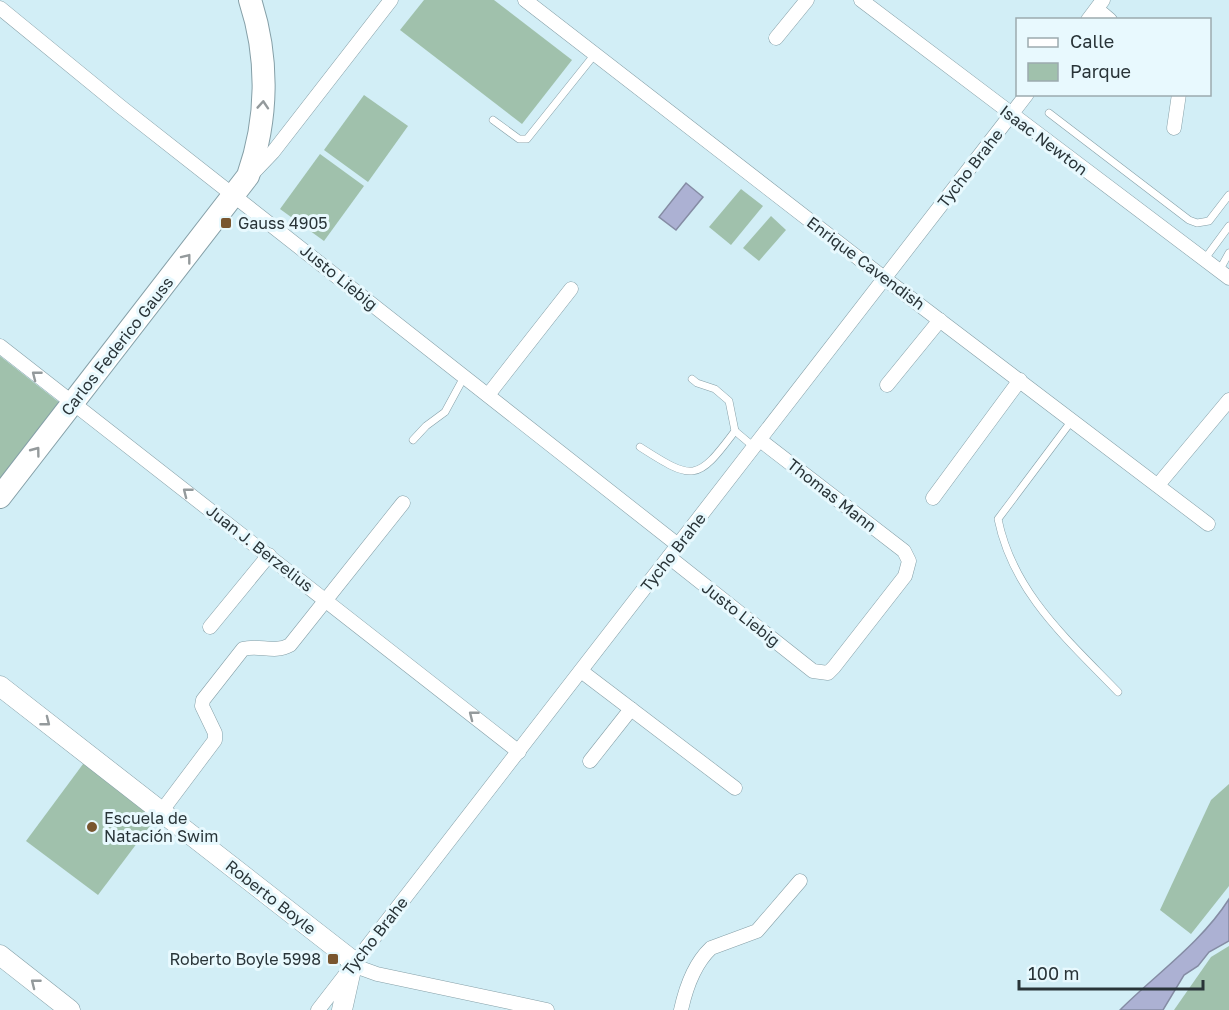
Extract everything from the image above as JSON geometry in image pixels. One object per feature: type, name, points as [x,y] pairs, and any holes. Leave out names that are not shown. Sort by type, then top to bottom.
[{"type":"main road","points":[[240,188],[254,159],[265,82],[262,44],[250,0]]},
{"type":"main road","name":"Carlos Federico Gauss","points":[[0,497],[240,188]]},
{"type":"main road","name":"Roberto Boyle","points":[[0,686],[341,951],[352,965]]},
{"type":"main road","points":[[0,955],[70,1010]]},
{"type":"main road","points":[[342,1010],[352,965]]},
{"type":"street","name":"Carlos Federico Gauss","points":[[240,188],[286,134],[391,0]]},
{"type":"street","name":"Enrique Cavendish","points":[[525,0],[884,278],[1073,419],[1208,524]]},
{"type":"street","points":[[776,38],[807,0]]},
{"type":"street","name":"Isaac Newton","points":[[861,0],[1010,115],[1224,274]]},
{"type":"street","name":"Justo Liebig","points":[[0,8],[121,107],[240,188],[464,377],[678,545]]},
{"type":"street","name":"Tycho Brahe","points":[[318,1010],[1025,96]]},
{"type":"street","points":[[1174,128],[1179,96]]},
{"type":"street","points":[[259,135],[273,143],[286,134]]},
{"type":"street","points":[[488,395],[571,289]]},
{"type":"street","points":[[887,385],[940,320]]},
{"type":"street","name":"Juan J. Berzelius","points":[[0,346],[519,752]]},
{"type":"street","points":[[933,498],[1020,380]]},
{"type":"street","points":[[1158,485],[1229,400]]},
{"type":"street","name":"Thomas Mann","points":[[757,443],[904,551],[909,561],[905,576],[834,667],[828,673],[813,671]]},
{"type":"street","points":[[161,812],[211,748],[214,733],[202,706],[203,700],[243,649],[281,650],[290,645],[403,503]]},
{"type":"street","points":[[210,627],[269,555]]},
{"type":"street","name":"Justo Liebig","points":[[669,557],[813,671]]},
{"type":"street","points":[[581,671],[735,788]]},
{"type":"street","points":[[590,761],[631,709]]},
{"type":"street","points":[[681,1010],[689,980],[705,953],[711,948],[758,931],[800,881]]},
{"type":"street","name":"Roberto Boyle","points":[[352,965],[377,974],[547,1010]]},
{"type":"lane","points":[[493,120],[519,139],[527,138],[595,54]]},
{"type":"lane","points":[[1048,113],[1190,220],[1197,223],[1209,221],[1229,195]]},
{"type":"lane","points":[[1204,260],[1229,226]]},
{"type":"lane","points":[[1224,274],[1229,253]]},
{"type":"lane","points":[[413,440],[426,426],[445,412],[464,377]]},
{"type":"lane","points":[[640,447],[674,469],[686,472],[706,468],[735,431],[729,400],[715,389],[692,379]]},
{"type":"lane","points":[[1073,419],[998,519],[1003,544],[1034,603],[1118,692]]},
{"type":"lane","points":[[735,431],[757,443]]},
{"type":"green space","points":[[424,0],[494,0],[572,60],[522,124],[400,30]]},
{"type":"green space","points":[[364,95],[408,126],[368,182],[324,150]]},
{"type":"green space","points":[[320,154],[364,186],[324,241],[280,209]]},
{"type":"green space","points":[[741,189],[763,206],[731,245],[709,227]]},
{"type":"green space","points":[[771,216],[786,230],[759,261],[743,248]]},
{"type":"green space","points":[[0,356],[60,403],[0,479]]},
{"type":"green space","name":"Escuela de Natación Swim","points":[[86,760],[159,814],[98,895],[26,841]]},
{"type":"green space","points":[[1229,784],[1229,886],[1191,934],[1160,910],[1211,800]]},
{"type":"green space","points":[[1229,946],[1229,1010],[1174,1010],[1211,957]]},
{"type":"water","points":[[686,183],[703,197],[676,230],[659,217]]},
{"type":"water","points":[[1229,899],[1229,941],[1209,952],[1198,966],[1184,975],[1163,1010],[1120,1010],[1192,944]]},
{"type":"place","name":"Gauss 4905","points":[[226,223]]},
{"type":"place","name":"Escuela de Natación Swim","points":[[92,827]]},
{"type":"place","name":"Roberto Boyle 5998","points":[[333,959]]}]
